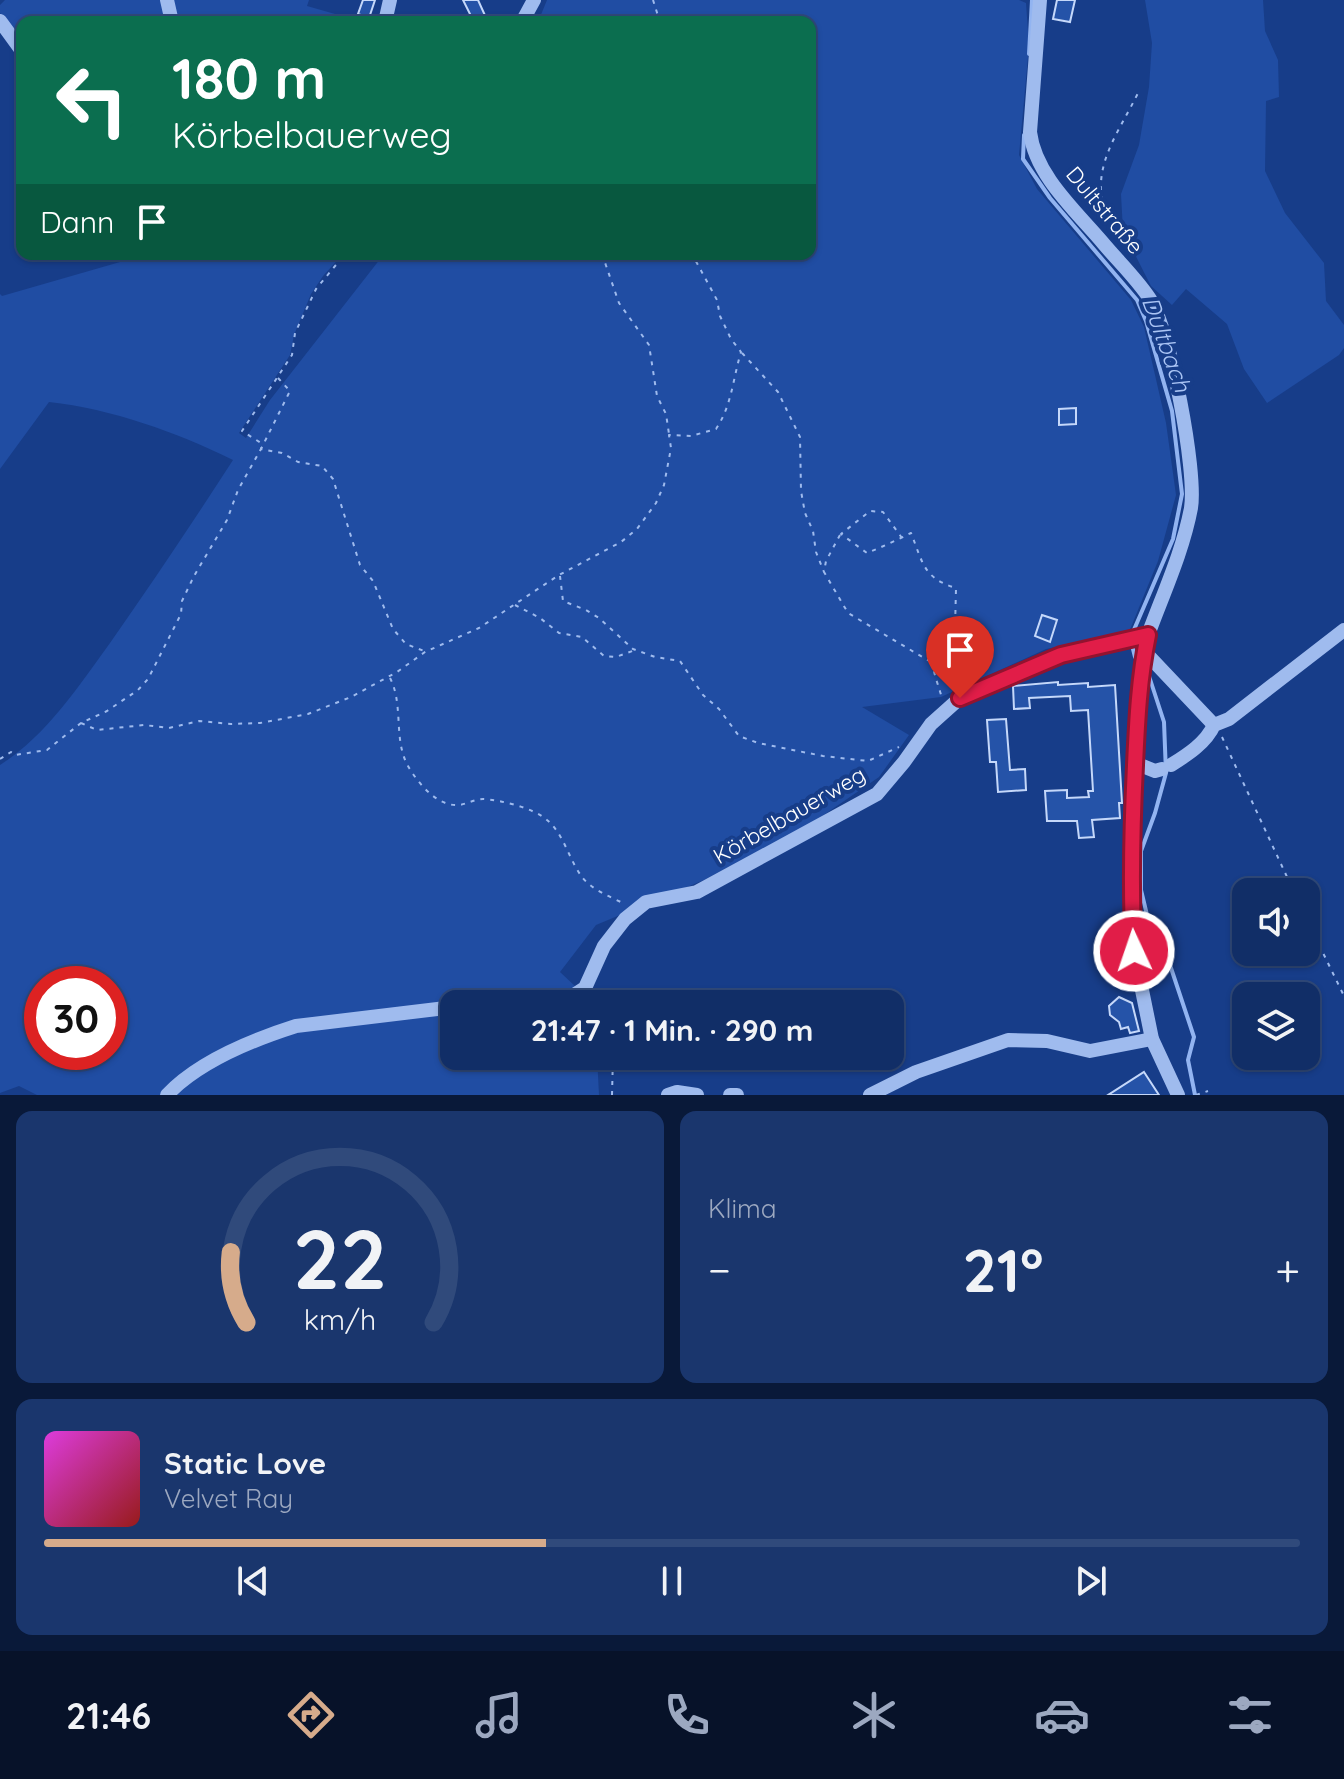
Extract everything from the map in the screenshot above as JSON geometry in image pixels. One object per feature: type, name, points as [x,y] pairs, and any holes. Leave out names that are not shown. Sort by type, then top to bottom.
[{"type":"street","name":"Dultstraße","points":[[1040,0],[1031,146],[1039,163],[1073,209],[1150,298],[1159,316],[1183,419],[1191,480],[1191,505],[1184,539],[1144,651],[1131,871],[1133,938],[1152,1039],[1178,1095]]},
{"type":"street","points":[[0,21],[16,43]]},
{"type":"street","points":[[1134,784],[1185,757],[1210,734],[1214,725],[1229,719],[1344,630]]},
{"type":"street","name":"Körbelbauerweg","points":[[582,990],[604,946],[625,919],[646,902],[697,892],[877,794],[931,724],[960,698],[1061,655],[1148,635]]},
{"type":"street","points":[[1144,651],[1214,725]]},
{"type":"street","points":[[1135,763],[1163,768]]},
{"type":"street","points":[[167,1095],[183,1078],[276,1032],[296,1026],[440,1009]]},
{"type":"street","points":[[870,1095],[916,1072],[1008,1040],[1047,1041],[1090,1051],[1152,1039]]},
{"type":"street","points":[[668,1095],[677,1092],[697,1095]]},
{"type":"street","points":[[730,1095],[737,1095]]},
{"type":"path","points":[[1120,243],[1104,209],[1102,180],[1115,133],[1140,89]]},
{"type":"path","points":[[261,449],[261,443],[242,431],[292,355],[295,333],[316,289],[340,260]]},
{"type":"path","points":[[81,723],[97,730],[144,725],[169,728],[199,721],[260,723],[327,708],[389,677],[425,652],[479,628],[559,575],[621,542],[637,529],[656,503],[664,485],[671,448],[666,414],[657,396],[649,345],[619,303],[604,260]]},
{"type":"path","points":[[695,260],[717,300],[720,316],[731,339],[778,392],[800,437],[801,491],[805,513],[824,572],[848,613],[931,662]]},
{"type":"path","points":[[669,435],[691,436],[716,429],[728,406],[741,352]]},
{"type":"path","points":[[0,759],[11,752],[15,755],[47,750],[81,723],[129,697],[148,679],[181,614],[182,601],[194,576],[223,528],[238,490],[290,391],[277,377]]},
{"type":"path","points":[[261,449],[282,453],[298,462],[322,466],[333,479],[360,565],[373,581],[393,629],[406,644],[425,652]]},
{"type":"path","points":[[824,572],[826,561],[841,534],[870,511],[883,512],[902,538]]},
{"type":"path","points":[[841,534],[867,553],[911,533],[928,575],[938,583],[956,588],[955,630],[938,643],[931,662],[943,702],[960,698]]},
{"type":"path","points":[[559,575],[563,601],[599,618],[636,650],[680,661],[703,695],[719,709],[739,736],[758,743],[823,756],[868,761],[921,739]]},
{"type":"path","points":[[514,604],[559,633],[582,637],[604,656],[616,657],[636,650]]},
{"type":"path","points":[[389,677],[397,692],[395,710],[401,726],[400,750],[409,767],[433,797],[457,805],[482,799],[531,810],[549,821],[583,880],[637,909]]},
{"type":"path","points":[[1214,725],[1228,745],[1288,878]]},
{"type":"path","points":[[1320,947],[1344,996]]},
{"type":"path","points":[[612,1095],[613,1070]]},
{"type":"path","points":[[1198,1094],[1208,1091]]},
{"type":"shaded area","points":[[5,0],[309,0],[307,6],[342,16],[16,16],[16,34],[0,13],[0,5]]},
{"type":"shaded area","points":[[547,0],[1019,0],[1026,3],[1029,46],[1019,155],[1037,189],[1131,300],[1144,327],[1166,423],[1176,495],[1158,561],[1129,632],[1046,649],[941,697],[862,707],[909,735],[879,777],[815,821],[704,880],[596,925],[560,972],[579,990],[440,990],[440,1070],[598,1070],[599,1095],[37,1095],[19,1086],[0,1093],[0,765],[33,739],[74,693],[233,460],[143,423],[96,410],[49,402],[0,469],[0,294],[2,296],[127,260],[338,260],[311,294],[294,335],[290,355],[239,433],[246,438],[270,400],[379,260],[816,260],[816,16],[540,16]]},
{"type":"shaded area","points":[[1145,0],[1263,0],[1265,31],[1278,60],[1279,97],[1266,101],[1265,171],[1285,213],[1324,263],[1326,301],[1344,325],[1344,348],[1339,355],[1267,403],[1244,369],[1227,324],[1186,289],[1172,305],[1151,286],[1123,231],[1121,194],[1139,145],[1149,87],[1152,43]]},
{"type":"building","points":[[363,0],[375,0],[370,16],[358,14]]},
{"type":"building","points":[[463,0],[478,0],[485,16],[471,16]]},
{"type":"building","points":[[1057,0],[1075,0],[1070,22],[1053,19]]},
{"type":"building","points":[[1076,408],[1076,424],[1059,425],[1059,409]]},
{"type":"building","points":[[1042,615],[1057,620],[1050,642],[1035,636]]},
{"type":"building","points":[[1058,682],[1058,685],[1088,683],[1088,687],[1115,685],[1122,803],[1119,803],[1120,818],[1092,820],[1094,837],[1079,838],[1077,821],[1047,821],[1045,791],[1067,790],[1067,798],[1089,797],[1088,791],[1093,791],[1088,710],[1071,711],[1070,696],[1029,698],[1030,708],[1014,709],[1013,686]]},
{"type":"building","points":[[1006,719],[1010,770],[1025,769],[1026,790],[998,792],[996,762],[990,762],[987,720]]},
{"type":"building","points":[[1119,997],[1132,1003],[1139,1031],[1130,1033],[1128,1027],[1121,1029],[1119,1022],[1110,1015],[1109,1006]]},
{"type":"building","points":[[1144,1072],[1159,1095],[1108,1095]]},
{"type":"waterway","name":"Dultbach","points":[[1029,54],[1032,0]]},
{"type":"waterway","name":"Dultbach","points":[[1024,135],[1023,159],[1050,198],[1137,300],[1172,411],[1182,494],[1173,539],[1133,632]]},
{"type":"waterway","name":"Dultbach","points":[[1132,645],[1135,657]]},
{"type":"waterway","name":"Dultbach","points":[[1148,673],[1164,722],[1166,773],[1141,851],[1141,890],[1147,915],[1159,932],[1194,1037],[1188,1060],[1195,1095]]},
{"type":"route","points":[[960,698],[1061,655],[1148,635],[1141,673],[1132,813],[1134,951]]}]
